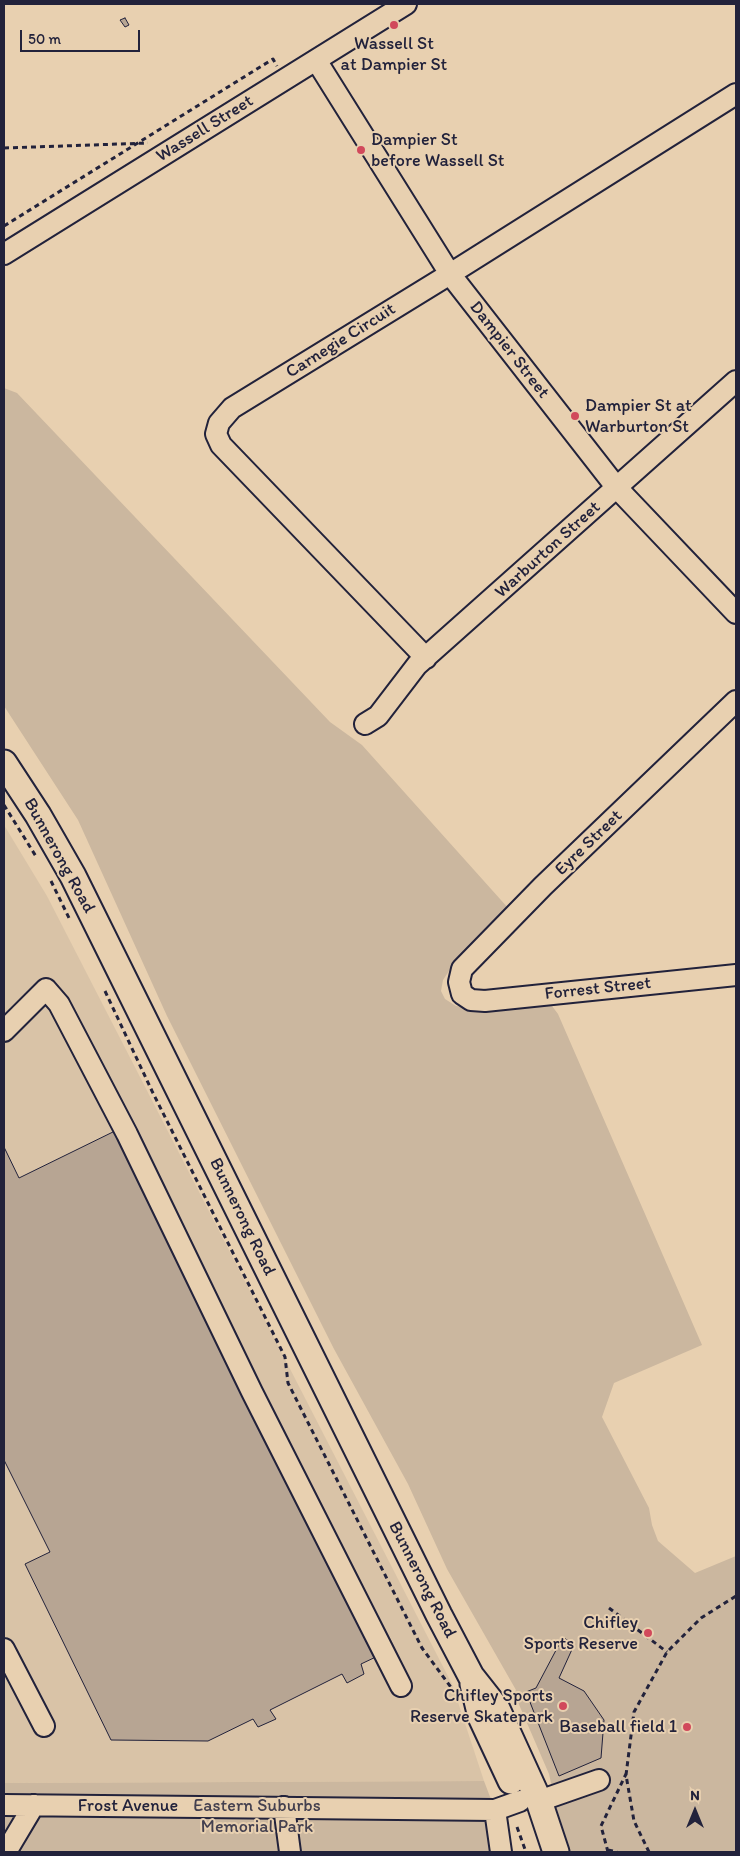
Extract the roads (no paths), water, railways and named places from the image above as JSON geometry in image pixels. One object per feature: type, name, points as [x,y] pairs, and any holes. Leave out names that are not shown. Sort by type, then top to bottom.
[{"type":"main road","name":"Bunnerong Road","points":[[4,763],[38,815],[73,876],[392,1521],[462,1684],[481,1716],[540,1852]]},
{"type":"main road","name":"Bunnerong Road","points":[[520,1803],[556,1852]]},
{"type":"street","name":"Wassell Street","points":[[4,254],[406,4]]},
{"type":"street","name":"Dampier Street","points":[[316,60],[450,274],[618,488],[736,613]]},
{"type":"street","name":"Carnegie Circuit","points":[[426,658],[221,445],[216,434],[219,422],[232,408],[450,274],[736,94]]},
{"type":"street","name":"Warburton Street","points":[[366,724],[378,716],[417,665],[736,381]]},
{"type":"street","name":"Eyre Street","points":[[462,994],[459,982],[462,969],[543,886],[736,701]]},
{"type":"street","name":"Forrest Street","points":[[462,994],[471,1000],[484,1001],[736,975]]},
{"type":"street","points":[[4,1031],[46,989],[59,1004],[126,1134],[252,1392],[401,1686]]},
{"type":"street","points":[[4,1649],[44,1726]]},
{"type":"street","points":[[501,1852],[520,1803],[599,1780]]},
{"type":"street","name":"Frost Avenue","points":[[4,1805],[284,1807],[520,1803]]},
{"type":"street","points":[[6,1852],[34,1805]]},
{"type":"street","points":[[284,1807],[290,1852]]},
{"type":"place","name":"Wassell St at Dampier St","points":[[394,25]]},
{"type":"place","name":"Dampier St before Wassell St","points":[[361,150]]},
{"type":"place","name":"Dampier St at Warburton St","points":[[575,416]]},
{"type":"place","name":"Chifley Sports Reserve","points":[[648,1633]]},
{"type":"place","name":"Chifley Sports Reserve Skatepark","points":[[563,1706]]},
{"type":"place","name":"Baseball field 1","points":[[687,1727]]},
{"type":"park label","name":"Eastern Suburbs Memorial Park","points":[[257,1816]]}]
